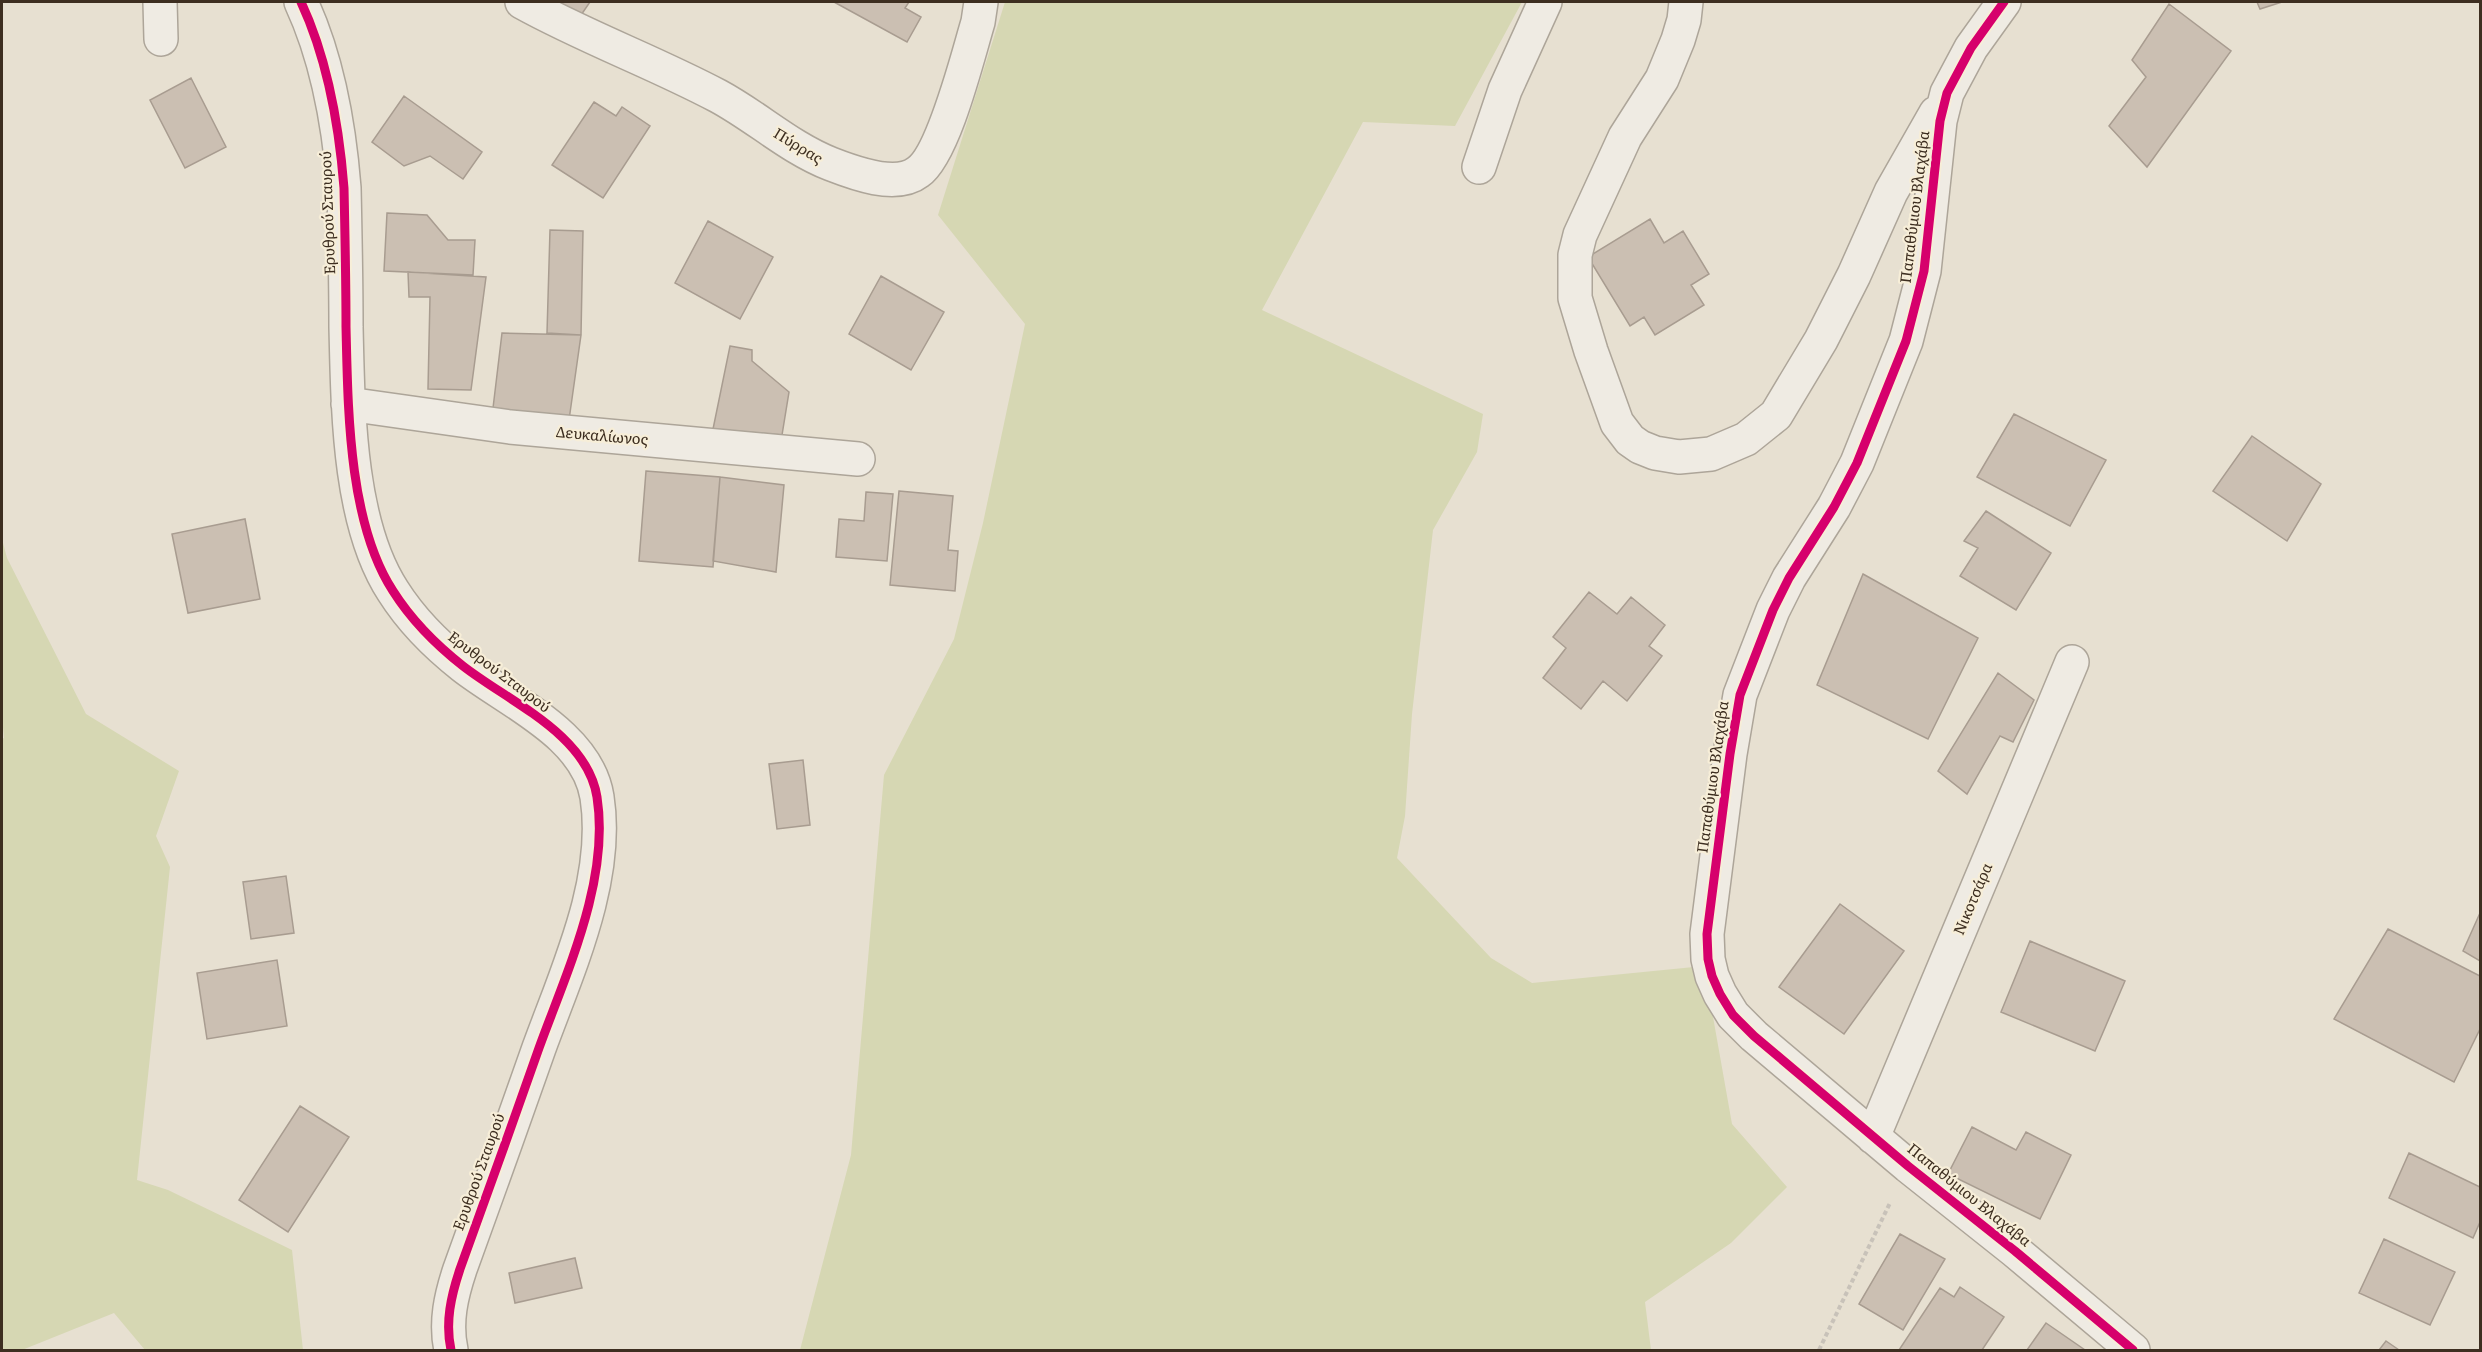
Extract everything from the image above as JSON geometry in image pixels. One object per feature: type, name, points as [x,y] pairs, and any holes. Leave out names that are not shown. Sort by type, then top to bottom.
[{"type":"street","points":[[160,2],[161,39]]},
{"type":"street","name":"Ερυθρού Σταυρού","points":[[301,2],[314,32],[325,71],[341,151],[344,188],[348,404],[359,492],[366,524],[381,568],[391,589],[420,627],[447,652],[537,717],[580,755],[590,773],[597,796],[599,840],[590,896],[555,1005],[451,1298],[448,1326],[451,1350]]},
{"type":"street","name":"Πύρρας","points":[[522,2],[695,84],[828,163],[865,174],[898,179],[908,178],[920,171],[938,144],[978,22],[981,2]]},
{"type":"street","points":[[1479,167],[1498,109],[1545,2]]},
{"type":"street","points":[[1686,2],[1678,40],[1662,79],[1625,137],[1612,163],[1580,235],[1575,255],[1575,298],[1579,316],[1617,423],[1630,440],[1655,453],[1679,457],[1711,454],[1746,439],[1776,416],[1821,340],[1854,275],[1891,192],[1947,93]]},
{"type":"street","name":"Παπαθύμιου Βλαχάβα","points":[[2004,2],[1971,48],[1947,93],[1940,121],[1924,271],[1906,341],[1857,463],[1834,507],[1773,610],[1740,695],[1710,897],[1708,958],[1712,976],[1733,1015],[1754,1036],[1908,1166],[2015,1251],[2133,1350]]},
{"type":"street","name":"Δευκαλίωνος","points":[[348,404],[510,427],[858,459]]},
{"type":"street","name":"Νικοτσάρα","points":[[1873,1137],[2072,662]]},
{"type":"path","points":[[1819,1350],[1908,1166]]},
{"type":"green space","points":[[1005,2],[1522,2],[1455,126],[1363,122],[1262,310],[1483,414],[1477,452],[1433,530],[1412,714],[1405,816],[1397,858],[1491,958],[1532,983],[1704,966],[1732,1124],[1787,1187],[1731,1243],[1645,1302],[1651,1350],[800,1350],[851,1155],[884,775],[954,639],[983,523],[1025,324],[938,215]]},
{"type":"green space","points":[[2,539],[7,558],[86,714],[179,771],[156,836],[170,867],[137,1180],[168,1190],[292,1250],[303,1350],[145,1350],[114,1313],[22,1350],[2,1350],[2,739],[4,738]]},
{"type":"building","points":[[554,2],[590,2],[579,18]]},
{"type":"building","points":[[834,2],[909,2],[905,8],[921,17],[907,42]]},
{"type":"building","points":[[2257,2],[2282,2],[2260,9]]},
{"type":"building","points":[[2169,4],[2231,51],[2147,167],[2109,126],[2146,77],[2132,60]]},
{"type":"building","points":[[191,78],[226,147],[185,168],[150,100]]},
{"type":"building","points":[[404,96],[482,152],[463,179],[430,156],[404,166],[372,142]]},
{"type":"building","points":[[594,102],[616,116],[622,107],[650,126],[603,198],[552,165]]},
{"type":"building","points":[[387,213],[427,215],[448,240],[475,240],[473,275],[384,271]]},
{"type":"building","points":[[1650,219],[1664,243],[1683,231],[1709,274],[1691,285],[1704,305],[1655,335],[1644,317],[1630,326],[1588,257]]},
{"type":"building","points":[[708,221],[773,257],[740,319],[675,283]]},
{"type":"building","points":[[550,230],[583,231],[581,335],[547,333]]},
{"type":"building","points":[[408,272],[486,277],[471,390],[428,389],[430,297],[409,297]]},
{"type":"building","points":[[881,276],[944,312],[911,370],[849,334]]},
{"type":"building","points":[[502,333],[581,335],[569,420],[493,408]]},
{"type":"building","points":[[730,346],[752,350],[752,361],[789,392],[782,435],[713,429]]},
{"type":"building","points":[[2014,414],[2106,460],[2070,526],[1977,477]]},
{"type":"building","points":[[2252,436],[2321,484],[2287,541],[2213,491]]},
{"type":"building","points":[[646,471],[720,477],[713,567],[639,561]]},
{"type":"building","points":[[720,477],[784,485],[776,572],[713,561]]},
{"type":"building","points":[[899,491],[953,496],[948,550],[958,551],[955,591],[890,585]]},
{"type":"building","points":[[866,492],[893,494],[887,561],[836,557],[839,519],[864,521]]},
{"type":"building","points":[[1986,511],[2051,553],[2016,610],[1960,576],[1978,548],[1964,541]]},
{"type":"building","points":[[245,519],[260,599],[188,613],[172,534]]},
{"type":"building","points":[[1863,574],[1978,638],[1928,739],[1817,685]]},
{"type":"building","points":[[1589,592],[1617,614],[1631,597],[1665,625],[1649,646],[1662,656],[1627,701],[1603,681],[1581,709],[1543,678],[1566,648],[1553,637]]},
{"type":"building","points":[[1998,673],[2034,700],[2013,742],[2000,736],[1967,794],[1938,771]]},
{"type":"building","points":[[803,760],[810,825],[777,829],[769,764]]},
{"type":"building","points":[[286,876],[294,933],[251,939],[243,882]]},
{"type":"building","points":[[1840,904],[1904,951],[1844,1034],[1779,987]]},
{"type":"building","points":[[2480,913],[2480,961],[2463,951]]},
{"type":"building","points":[[2388,929],[2480,976],[2480,1029],[2454,1082],[2334,1019]]},
{"type":"building","points":[[2030,941],[2125,981],[2095,1051],[2001,1012]]},
{"type":"building","points":[[277,960],[287,1026],[207,1039],[197,973]]},
{"type":"building","points":[[300,1106],[349,1137],[288,1232],[239,1200]]},
{"type":"building","points":[[1972,1127],[2016,1150],[2026,1132],[2071,1155],[2040,1219],[1948,1174]]},
{"type":"building","points":[[2409,1153],[2480,1187],[2480,1222],[2473,1238],[2389,1198]]},
{"type":"building","points":[[1900,1234],[1945,1259],[1903,1330],[1859,1304]]},
{"type":"building","points":[[2384,1239],[2455,1272],[2430,1325],[2359,1293]]},
{"type":"building","points":[[575,1258],[582,1288],[515,1303],[509,1273]]},
{"type":"building","points":[[1960,1287],[2004,1317],[1982,1350],[1899,1350],[1940,1288],[1954,1297]]},
{"type":"building","points":[[2046,1323],[2085,1350],[2027,1350]]},
{"type":"building","points":[[2386,1341],[2399,1350],[2379,1350]]},
{"type":"cycle path","points":[[301,2],[325,69],[339,140],[344,188],[347,358],[353,463],[367,532],[378,563],[400,602],[434,641],[463,666],[544,721],[562,737],[578,755],[590,775],[597,797],[599,828],[592,893],[573,957],[457,1279],[449,1319],[451,1350]]},
{"type":"cycle path","points":[[2004,2],[1971,48],[1947,93],[1940,121],[1924,271],[1906,341],[1857,463],[1834,507],[1789,578],[1773,610],[1740,695],[1730,754],[1707,934],[1708,959],[1720,994],[1733,1015],[1754,1036],[1908,1166],[2015,1251],[2133,1350]]}]
